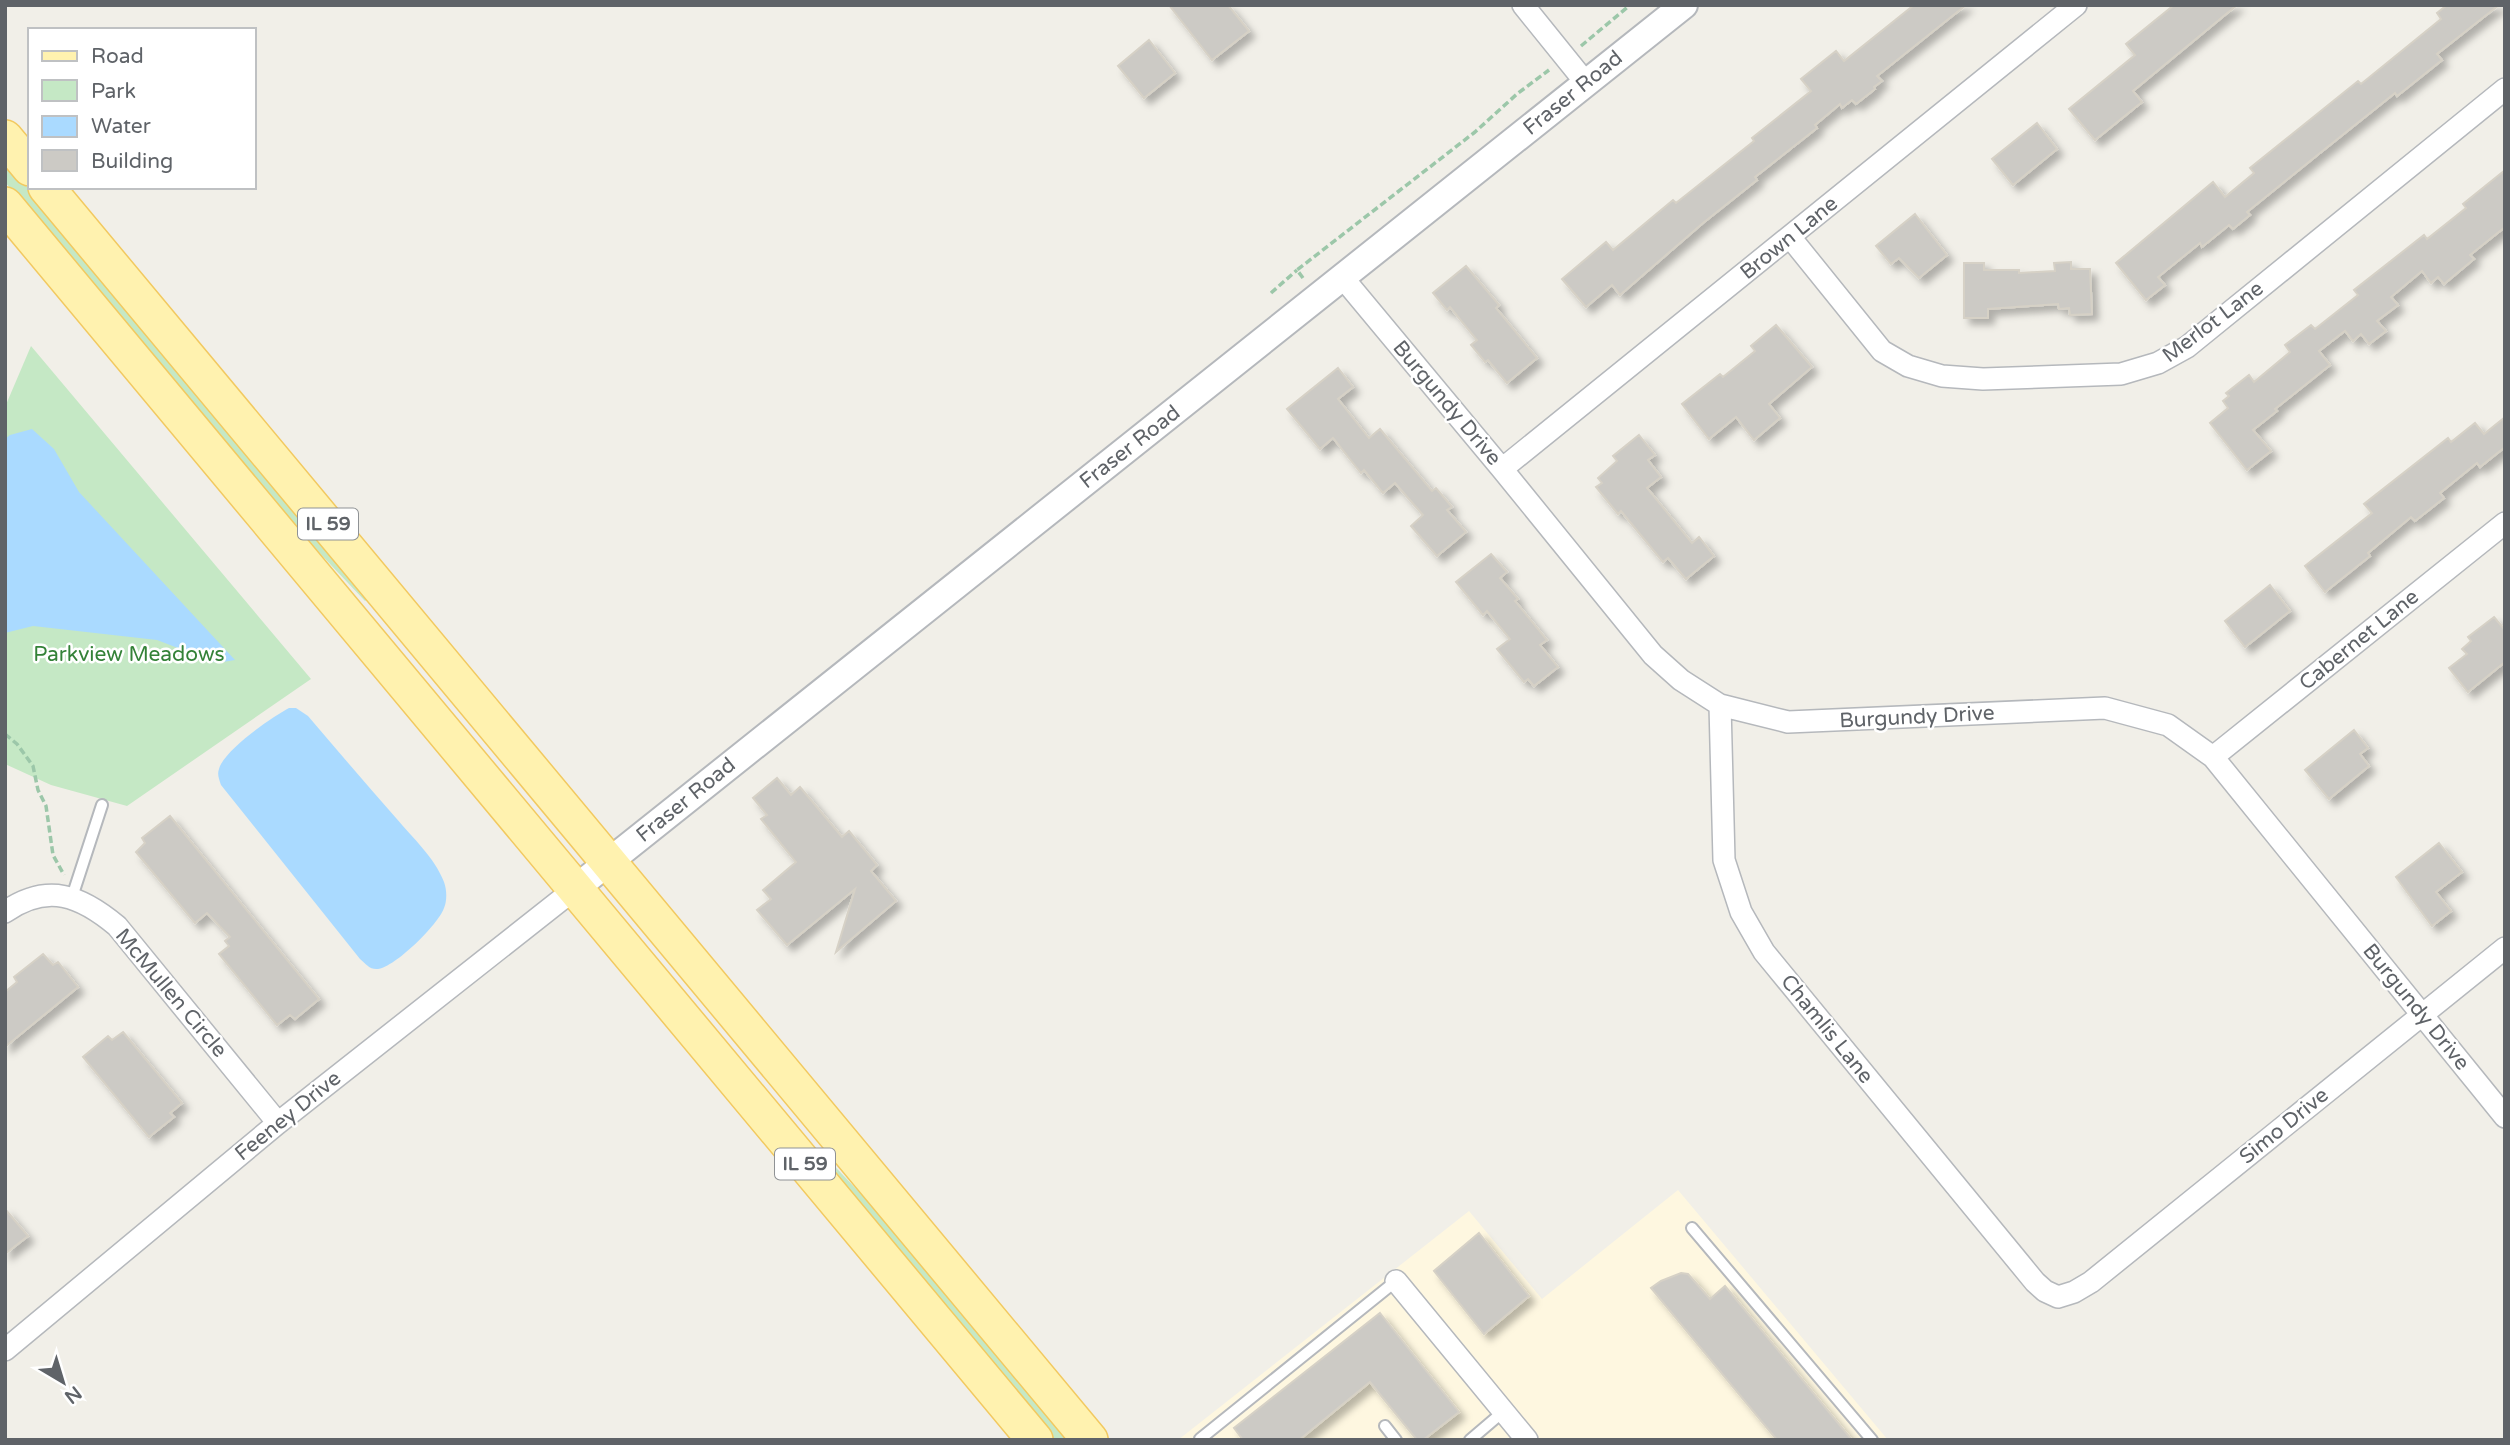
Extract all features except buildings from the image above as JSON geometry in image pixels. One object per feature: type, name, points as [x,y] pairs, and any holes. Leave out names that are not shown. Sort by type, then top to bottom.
[{"type":"main road","points":[[5,138],[28,166]]},
{"type":"main road","name":"IL 59","points":[[48,189],[1090,1440]]},
{"type":"main road","name":"IL 59","points":[[5,205],[1035,1440]]},
{"type":"street","points":[[1523,5],[1586,83]]},
{"type":"street","name":"Fraser Road","points":[[576,888],[1684,5]]},
{"type":"street","name":"Brown Lane","points":[[1502,468],[2076,5]]},
{"type":"street","name":"Merlot Lane","points":[[1790,237],[1882,351],[1908,366],[1942,376],[1983,379],[2121,374],[2158,363],[2187,347],[2505,89]]},
{"type":"street","name":"Burgundy Drive","points":[[1343,278],[1502,468],[1653,656],[1681,680],[1720,705],[1788,722],[2105,708],[2168,725],[2213,757],[2505,1117]]},
{"type":"street","name":"Cabernet Lane","points":[[2213,757],[2505,523]]},
{"type":"street","name":"Chamlis Lane","points":[[1720,705],[1724,860],[1737,903],[1750,931],[1764,952],[2035,1282],[2058,1297]]},
{"type":"street","name":"Feeney Drive","points":[[5,1350],[278,1123],[576,888]]},
{"type":"street","name":"McMullen Circle","points":[[5,912],[30,898],[56,895],[72,897],[100,912],[117,926],[278,1123]]},
{"type":"street","name":"Simo Drive","points":[[2058,1297],[2074,1293],[2091,1282],[2505,948]]},
{"type":"street","points":[[1396,1282],[1527,1440]]},
{"type":"lane","points":[[72,897],[102,805]]},
{"type":"lane","points":[[1692,1228],[1872,1440]]},
{"type":"lane","points":[[1200,1439],[1396,1282]]},
{"type":"lane","points":[[1470,1440],[1504,1411]]},
{"type":"lane","points":[[1385,1426],[1396,1440]]},
{"type":"path","points":[[1271,293],[1630,5]]},
{"type":"path","points":[[1297,270],[1319,297]]},
{"type":"path","points":[[5,734],[17,744],[33,766],[38,790],[46,807],[54,855],[65,876]]},
{"type":"shaded area","points":[[1678,1190],[1888,1440],[1178,1440],[1469,1211],[1542,1299]]},
{"type":"green space","points":[[5,161],[371,597],[365,601],[278,509],[5,182]]},
{"type":"green space","name":"Parkview Meadows","points":[[31,346],[311,679],[127,806],[51,785],[5,764],[5,407]]},
{"type":"green space","points":[[820,1151],[904,1239],[1070,1440],[1055,1440],[816,1155]]},
{"type":"water","points":[[32,429],[54,449],[79,492],[235,660],[217,663],[157,640],[33,626],[5,633],[5,439]]},
{"type":"water","points":[[289,708],[296,708],[308,716],[423,848],[444,882],[444,908],[434,924],[415,944],[385,967],[373,969],[360,959],[221,785],[218,777],[223,761],[239,744]]}]
